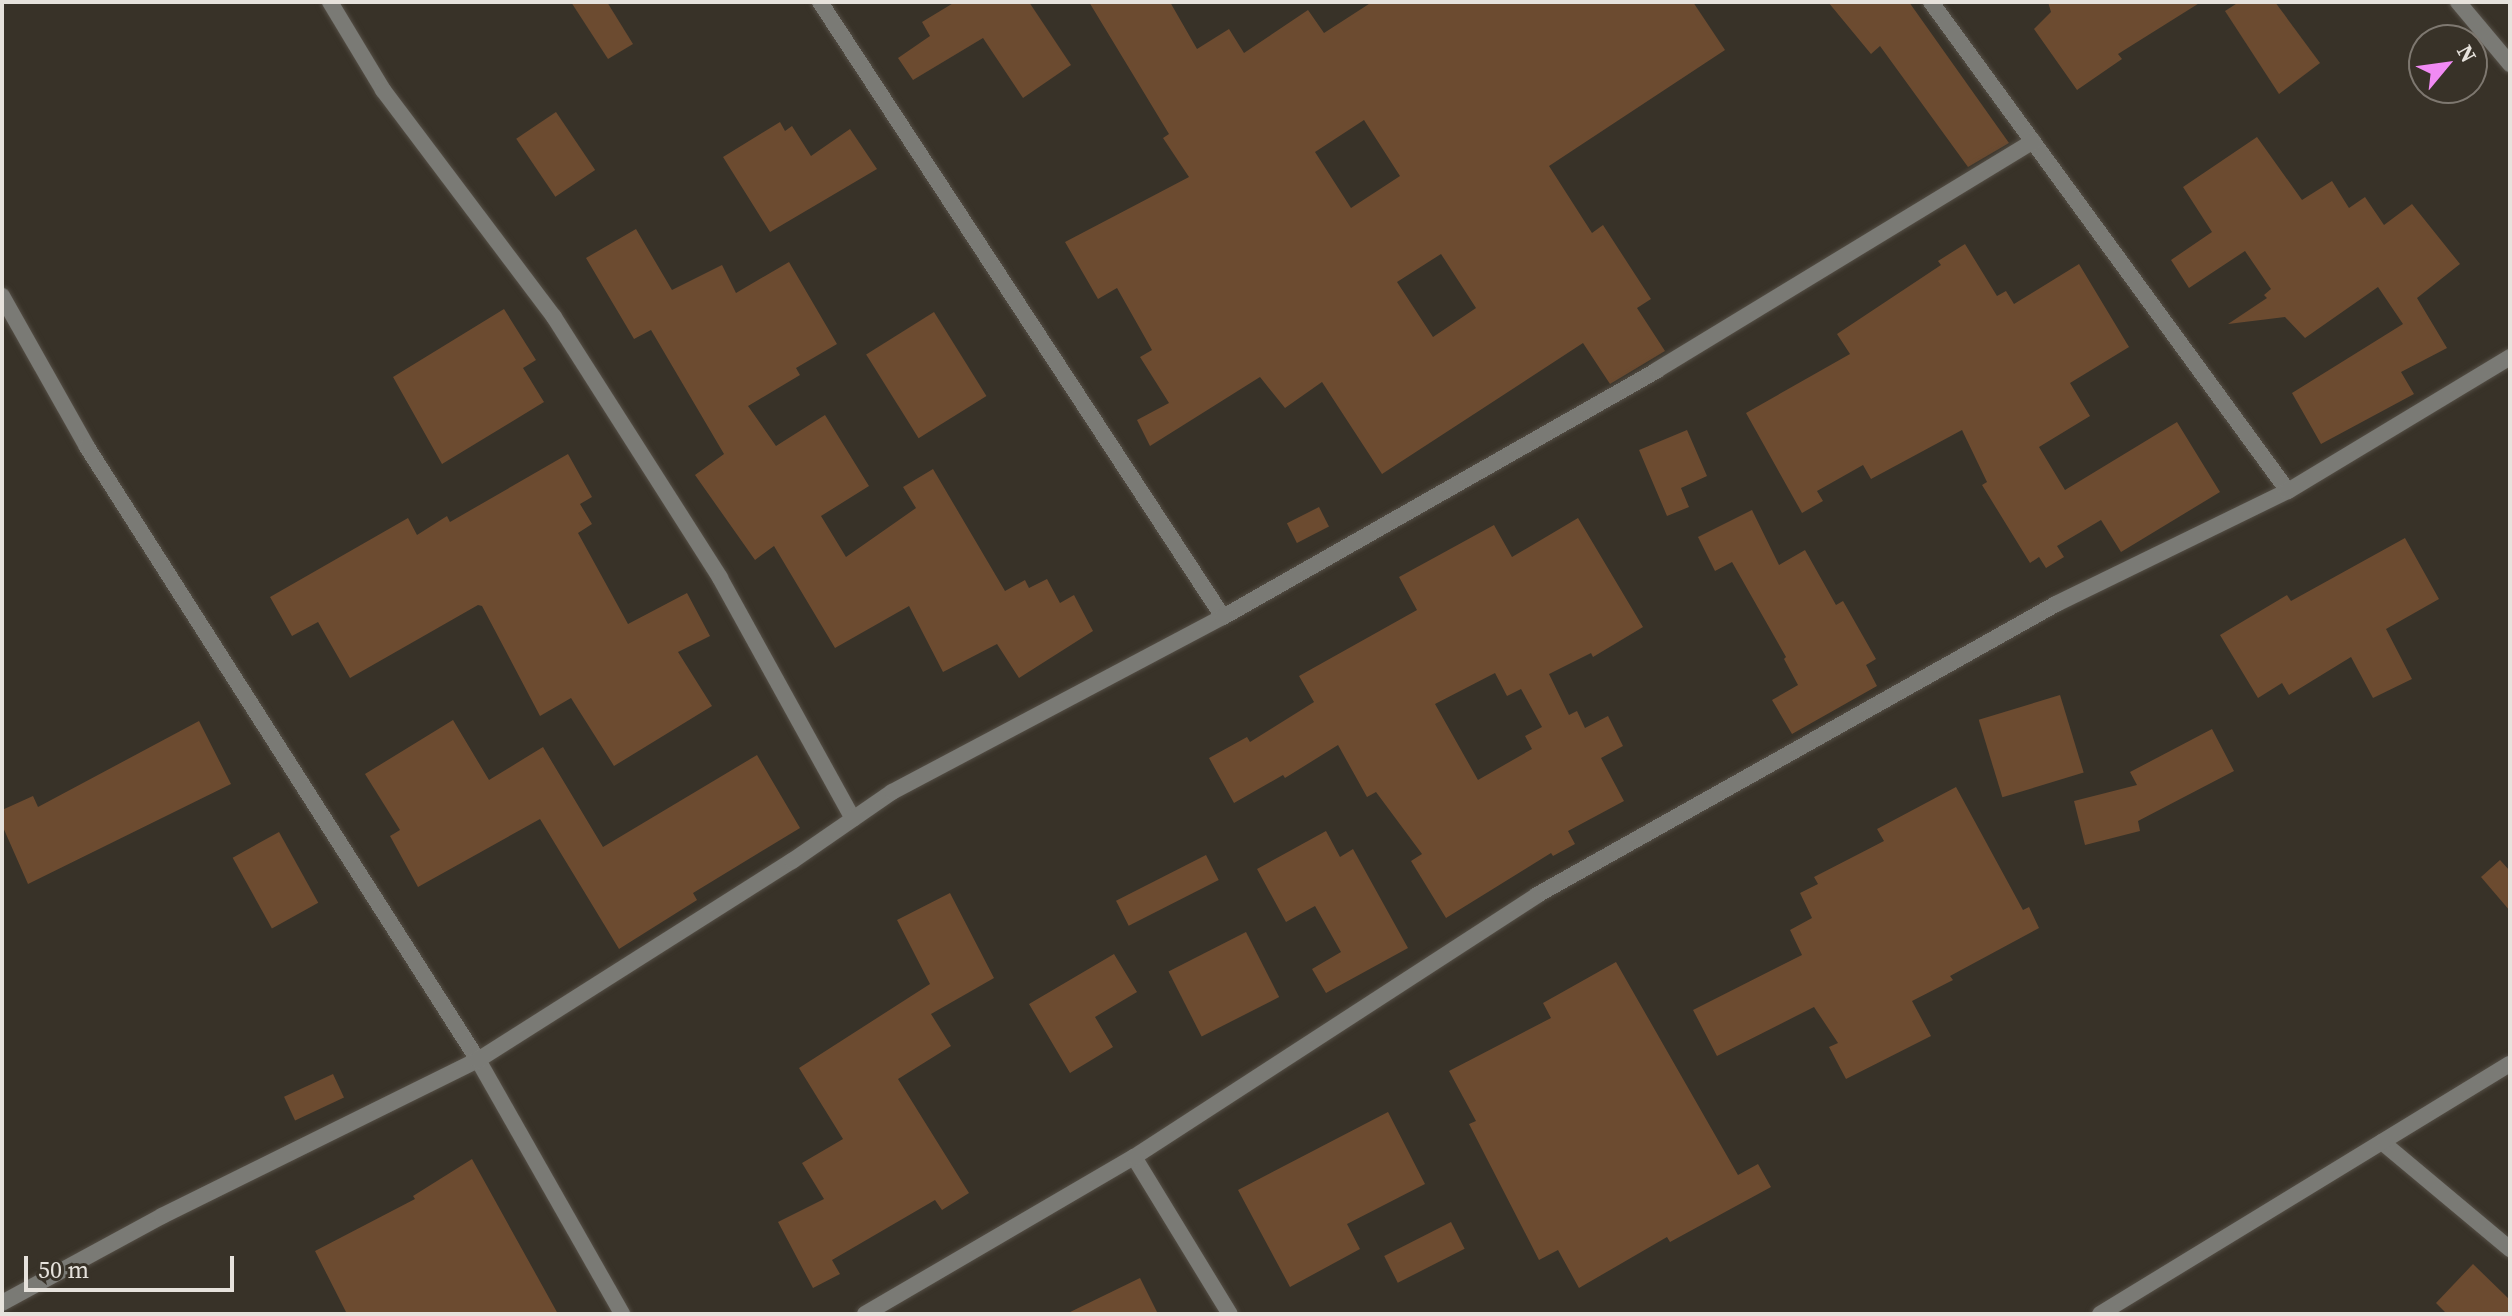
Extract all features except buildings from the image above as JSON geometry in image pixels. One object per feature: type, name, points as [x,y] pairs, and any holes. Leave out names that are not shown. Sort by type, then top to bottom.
[{"type":"street","points":[[330,2],[383,90],[554,317],[720,578],[853,819]]},
{"type":"street","points":[[820,2],[1223,617]]},
{"type":"street","points":[[1931,2],[2288,491]]},
{"type":"street","points":[[2458,2],[2510,64]]},
{"type":"street","points":[[2,1303],[162,1216],[478,1060],[892,792],[1223,617],[1657,370],[2033,141]]},
{"type":"street","points":[[2,296],[95,460],[478,1060],[622,1314]]},
{"type":"street","points":[[865,1314],[1134,1157],[1537,895],[2056,604],[2288,491],[2510,357]]},
{"type":"street","points":[[2100,1314],[2510,1064]]},
{"type":"street","points":[[2382,1142],[2510,1249]]},
{"type":"street","points":[[1134,1157],[1230,1314]]}]
